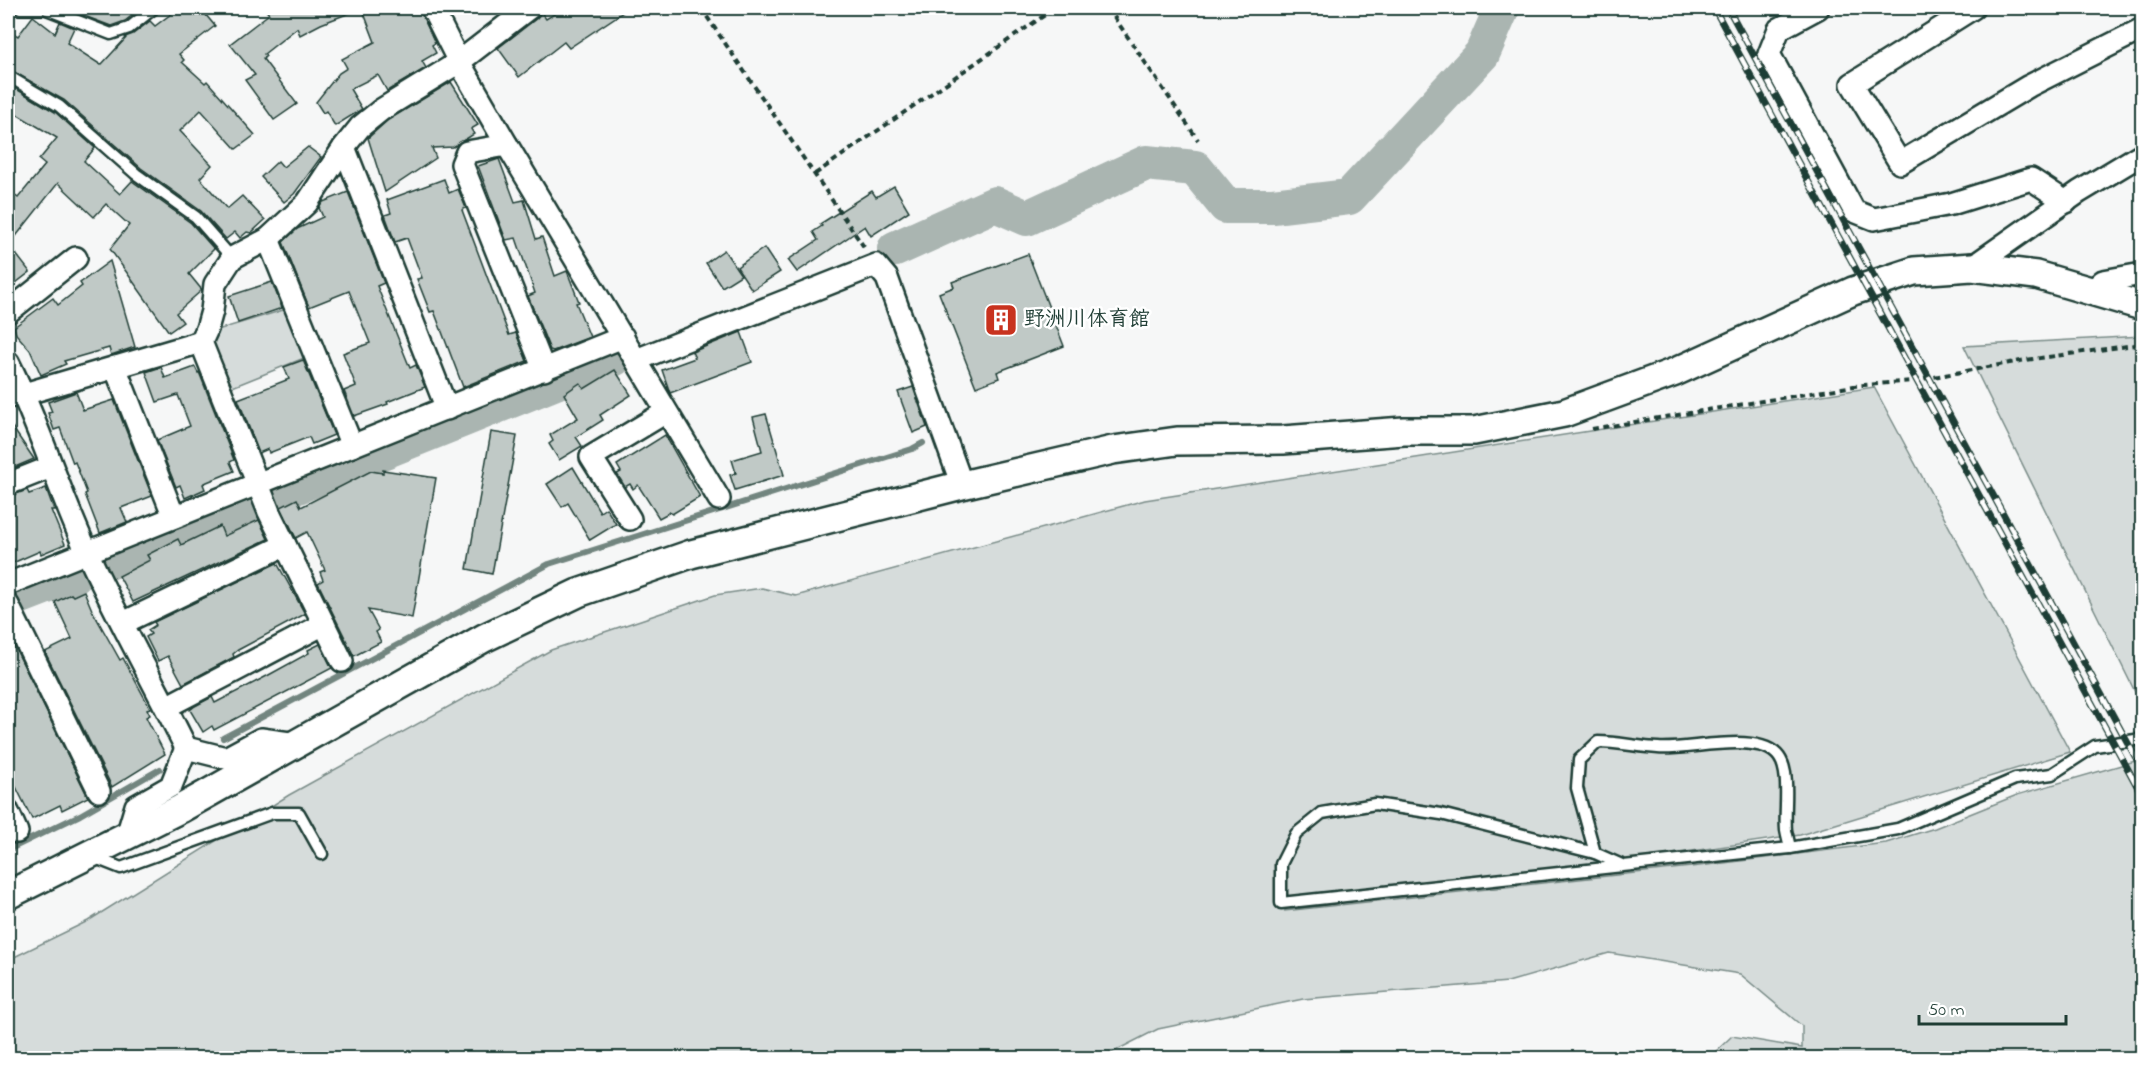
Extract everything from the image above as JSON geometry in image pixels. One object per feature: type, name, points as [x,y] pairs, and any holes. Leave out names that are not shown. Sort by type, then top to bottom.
[{"type":"street","points":[[432,8],[459,62],[507,145],[719,499]]},
{"type":"street","points":[[342,661],[258,485],[201,342],[212,310],[216,284],[232,258],[268,239],[307,203],[360,127],[381,110],[459,62],[529,8]]},
{"type":"street","points":[[1817,8],[1779,29],[1769,54],[1854,211],[1874,219],[1951,204],[2031,179],[2066,202]]},
{"type":"street","points":[[1973,8],[1852,84],[1900,163],[2029,86],[2142,29]]},
{"type":"street","points":[[507,145],[467,152],[462,164],[544,370]]},
{"type":"street","points":[[344,147],[447,409]]},
{"type":"street","points":[[1972,267],[2066,202],[2142,154]]},
{"type":"street","points":[[268,239],[352,446]]},
{"type":"street","points":[[8,312],[76,258]]},
{"type":"street","points":[[636,360],[876,265],[887,278],[962,485]]},
{"type":"street","points":[[8,895],[180,809],[484,638],[578,593],[691,554],[962,485],[1113,450],[1167,442],[1282,440],[1404,431],[1474,431],[1563,413],[1675,372],[1853,291],[1914,271],[1972,267],[2036,275],[2142,306]]},
{"type":"street","points":[[2092,291],[2103,281],[2142,274]]},
{"type":"street","points":[[8,584],[623,337]]},
{"type":"street","points":[[16,395],[201,342]]},
{"type":"street","points":[[8,362],[16,395],[51,467],[87,552],[186,748],[171,786],[136,806],[127,836]]},
{"type":"street","points":[[115,367],[174,517]]},
{"type":"street","points":[[630,519],[591,457],[666,412]]},
{"type":"street","points":[[8,484],[51,467]]},
{"type":"street","points":[[123,623],[285,545]]},
{"type":"street","points":[[8,605],[99,791]]},
{"type":"street","points":[[166,707],[324,624]]},
{"type":"street","points":[[186,748],[226,758],[261,739],[297,744]]},
{"type":"street","points":[[8,812],[17,832]]},
{"type":"lane","points":[[20,8],[44,8],[111,34],[129,28],[154,8]]},
{"type":"lane","points":[[8,76],[59,106],[136,174],[196,217],[232,258]]},
{"type":"lane","points":[[1622,865],[1595,853],[1442,814],[1375,804],[1322,813],[1296,834],[1281,864],[1281,903],[1790,848],[1898,829],[2015,779],[2052,774],[2095,746],[2142,739]]},
{"type":"lane","points":[[1595,853],[1577,788],[1579,760],[1598,742],[1659,749],[1742,743],[1764,746],[1779,756],[1784,770],[1786,831],[1790,848]]},
{"type":"lane","points":[[88,855],[121,868],[272,813],[299,813],[322,854]]},
{"type":"path","points":[[701,8],[876,265]]},
{"type":"path","points":[[815,174],[1055,8]]},
{"type":"path","points":[[1108,8],[1198,140]]},
{"type":"path","points":[[1585,430],[1854,387],[1912,381],[2026,360],[2142,344]]},
{"type":"shaded area","points":[[290,308],[309,356],[225,390],[207,342],[214,331]]},
{"type":"shaded area","points":[[2142,336],[2142,706],[1964,346]]},
{"type":"shaded area","points":[[1874,387],[2070,752],[1800,835],[1284,911],[1691,867],[1886,843],[1935,828],[2017,795],[2142,759],[2142,1058],[1720,1058],[1712,1055],[1732,1036],[1802,1048],[1802,1026],[1740,974],[1609,953],[1508,982],[1303,999],[1158,1029],[1101,1058],[8,1058],[8,960],[88,921],[289,795],[551,650],[715,595],[762,588],[796,596],[1145,500]]},
{"type":"building","points":[[63,8],[140,9],[125,21],[111,26]]},
{"type":"building","points":[[179,8],[200,8],[215,26],[179,54],[184,60],[182,62],[205,83],[207,81],[255,135],[236,149],[201,110],[180,131],[212,165],[200,178],[227,209],[242,196],[265,220],[251,233],[247,232],[240,238],[235,232],[226,239],[201,211],[141,168],[64,100],[8,69],[8,30],[18,36],[33,16],[55,33],[60,22],[74,28],[67,43],[101,65],[125,37],[150,21],[155,26]]},
{"type":"building","points":[[264,8],[360,9],[300,35],[297,28],[264,54],[266,56],[263,59],[297,104],[274,120],[245,80],[255,75],[230,44],[269,14]]},
{"type":"building","points":[[362,8],[419,8],[435,43],[432,45],[436,53],[422,61],[426,68],[387,91],[378,75],[350,89],[362,109],[335,126],[326,111],[323,113],[316,102],[339,73],[347,68],[342,59],[375,42]]},
{"type":"building","points":[[564,8],[629,8],[569,48],[564,42],[519,77],[498,48],[537,18],[541,12],[546,19]]},
{"type":"building","points":[[451,82],[478,125],[471,129],[474,134],[453,147],[432,148],[436,158],[385,192],[368,138],[388,120]]},
{"type":"building","points":[[8,84],[55,112],[95,148],[84,161],[120,194],[132,181],[191,223],[214,249],[189,274],[202,290],[176,313],[183,322],[169,332],[110,249],[129,225],[106,204],[94,217],[58,183],[9,245],[30,272],[8,289],[8,190],[18,198],[45,165],[39,160],[57,138],[8,109]]},
{"type":"building","points":[[308,147],[321,157],[294,194],[284,202],[261,177],[278,161],[283,167]]},
{"type":"building","points":[[499,159],[515,202],[524,200],[536,239],[542,237],[555,276],[567,271],[579,302],[576,303],[590,337],[553,351],[550,350],[528,296],[535,293],[516,238],[506,240],[478,166]]},
{"type":"building","points":[[444,179],[449,193],[458,189],[466,208],[462,210],[509,335],[516,333],[527,361],[463,387],[434,311],[430,312],[417,279],[422,278],[407,238],[395,242],[385,215],[391,213],[387,200]]},
{"type":"building","points":[[894,186],[909,211],[871,236],[865,226],[797,272],[788,260],[818,240],[813,232],[822,226],[820,224],[872,191],[876,197]]},
{"type":"building","points":[[348,192],[384,283],[377,286],[410,368],[416,365],[425,387],[354,416],[344,391],[356,386],[343,353],[370,343],[349,291],[309,307],[283,242],[297,229],[323,217],[319,208],[323,202]]},
{"type":"building","points":[[764,248],[780,272],[752,290],[737,267]]},
{"type":"building","points":[[724,250],[741,275],[722,287],[706,263]]},
{"type":"building","name":"野洲川体育館","points":[[1028,254],[1064,346],[997,372],[999,378],[976,387],[939,293],[954,287],[952,282]]},
{"type":"building","points":[[110,261],[135,347],[111,355],[109,348],[64,361],[66,364],[41,375],[30,350],[16,334],[14,327],[53,298],[58,305],[82,286],[80,283]]},
{"type":"building","points":[[272,282],[282,308],[238,323],[229,296]]},
{"type":"building","points":[[741,332],[752,362],[670,393],[662,370],[695,358],[692,352]]},
{"type":"building","points":[[303,360],[334,435],[312,444],[309,437],[269,453],[268,449],[259,453],[238,399],[289,379],[284,367]]},
{"type":"building","points":[[161,367],[165,378],[195,367],[199,372],[234,460],[230,462],[234,471],[203,484],[205,489],[185,498],[180,485],[176,487],[157,440],[190,426],[178,395],[157,402],[146,372]]},
{"type":"building","points":[[615,370],[631,395],[600,415],[603,420],[576,437],[582,446],[559,460],[549,444],[553,441],[550,435],[578,418],[564,394],[580,383],[584,389]]},
{"type":"building","points":[[913,387],[927,427],[913,433],[898,392]]},
{"type":"building","points":[[76,392],[83,410],[114,400],[152,496],[121,508],[127,522],[100,533],[75,462],[73,463],[60,428],[54,430],[48,413],[52,412],[48,402]]},
{"type":"building","points":[[766,414],[784,475],[735,490],[730,475],[736,473],[732,460],[762,451],[753,417]]},
{"type":"building","points":[[8,421],[34,459],[8,470]]},
{"type":"building","points":[[491,432],[517,436],[492,574],[467,569]]},
{"type":"building","points":[[665,435],[700,497],[672,514],[670,512],[659,518],[638,485],[633,489],[630,484],[625,487],[617,474],[621,472],[617,465]]},
{"type":"building","points":[[573,467],[600,512],[606,508],[616,524],[590,540],[568,503],[562,507],[547,484]]},
{"type":"building","points":[[383,470],[436,478],[412,618],[368,610],[379,630],[376,632],[381,642],[354,656],[318,583],[323,580],[320,572],[325,570],[307,532],[296,538],[281,507],[297,499],[301,507],[371,471],[383,473]]},
{"type":"building","points":[[46,488],[54,510],[51,510],[65,544],[41,554],[40,551],[8,565],[8,497],[27,490],[29,494]]},
{"type":"building","points":[[259,520],[268,539],[133,602],[119,576],[150,560],[147,555],[178,539],[181,545],[220,526],[224,536]]},
{"type":"building","points":[[277,563],[305,614],[238,650],[233,654],[234,657],[183,684],[168,656],[158,661],[146,637],[151,634],[148,630],[156,625],[154,622]]},
{"type":"building","points":[[84,591],[120,660],[123,658],[150,708],[147,709],[150,715],[146,717],[165,754],[112,787],[45,652],[72,639],[55,602],[71,594],[73,596]]},
{"type":"building","points":[[8,633],[88,797],[62,810],[60,805],[32,819],[16,787],[8,788]]},
{"type":"building","points":[[320,644],[332,668],[214,730],[212,726],[203,732],[190,710],[195,706],[212,697],[215,703],[309,653],[308,650]]},
{"type":"waterway","points":[[895,249],[995,204],[1027,218],[1146,163],[1195,168],[1226,206],[1273,206],[1349,197],[1482,54],[1502,8]]},
{"type":"waterway","points":[[273,496],[615,358]]},
{"type":"waterway","points":[[223,738],[549,564],[912,449],[923,443]]},
{"type":"waterway","points":[[111,561],[254,503]]},
{"type":"waterway","points":[[16,598],[75,575]]},
{"type":"waterway","points":[[8,850],[80,815],[160,769]]},
{"type":"railway","points":[[1714,8],[2142,795]]},
{"type":"railway","points":[[1728,8],[2142,769]]},
{"type":"place","name":"野洲川体育館","points":[[1001,320]]}]
